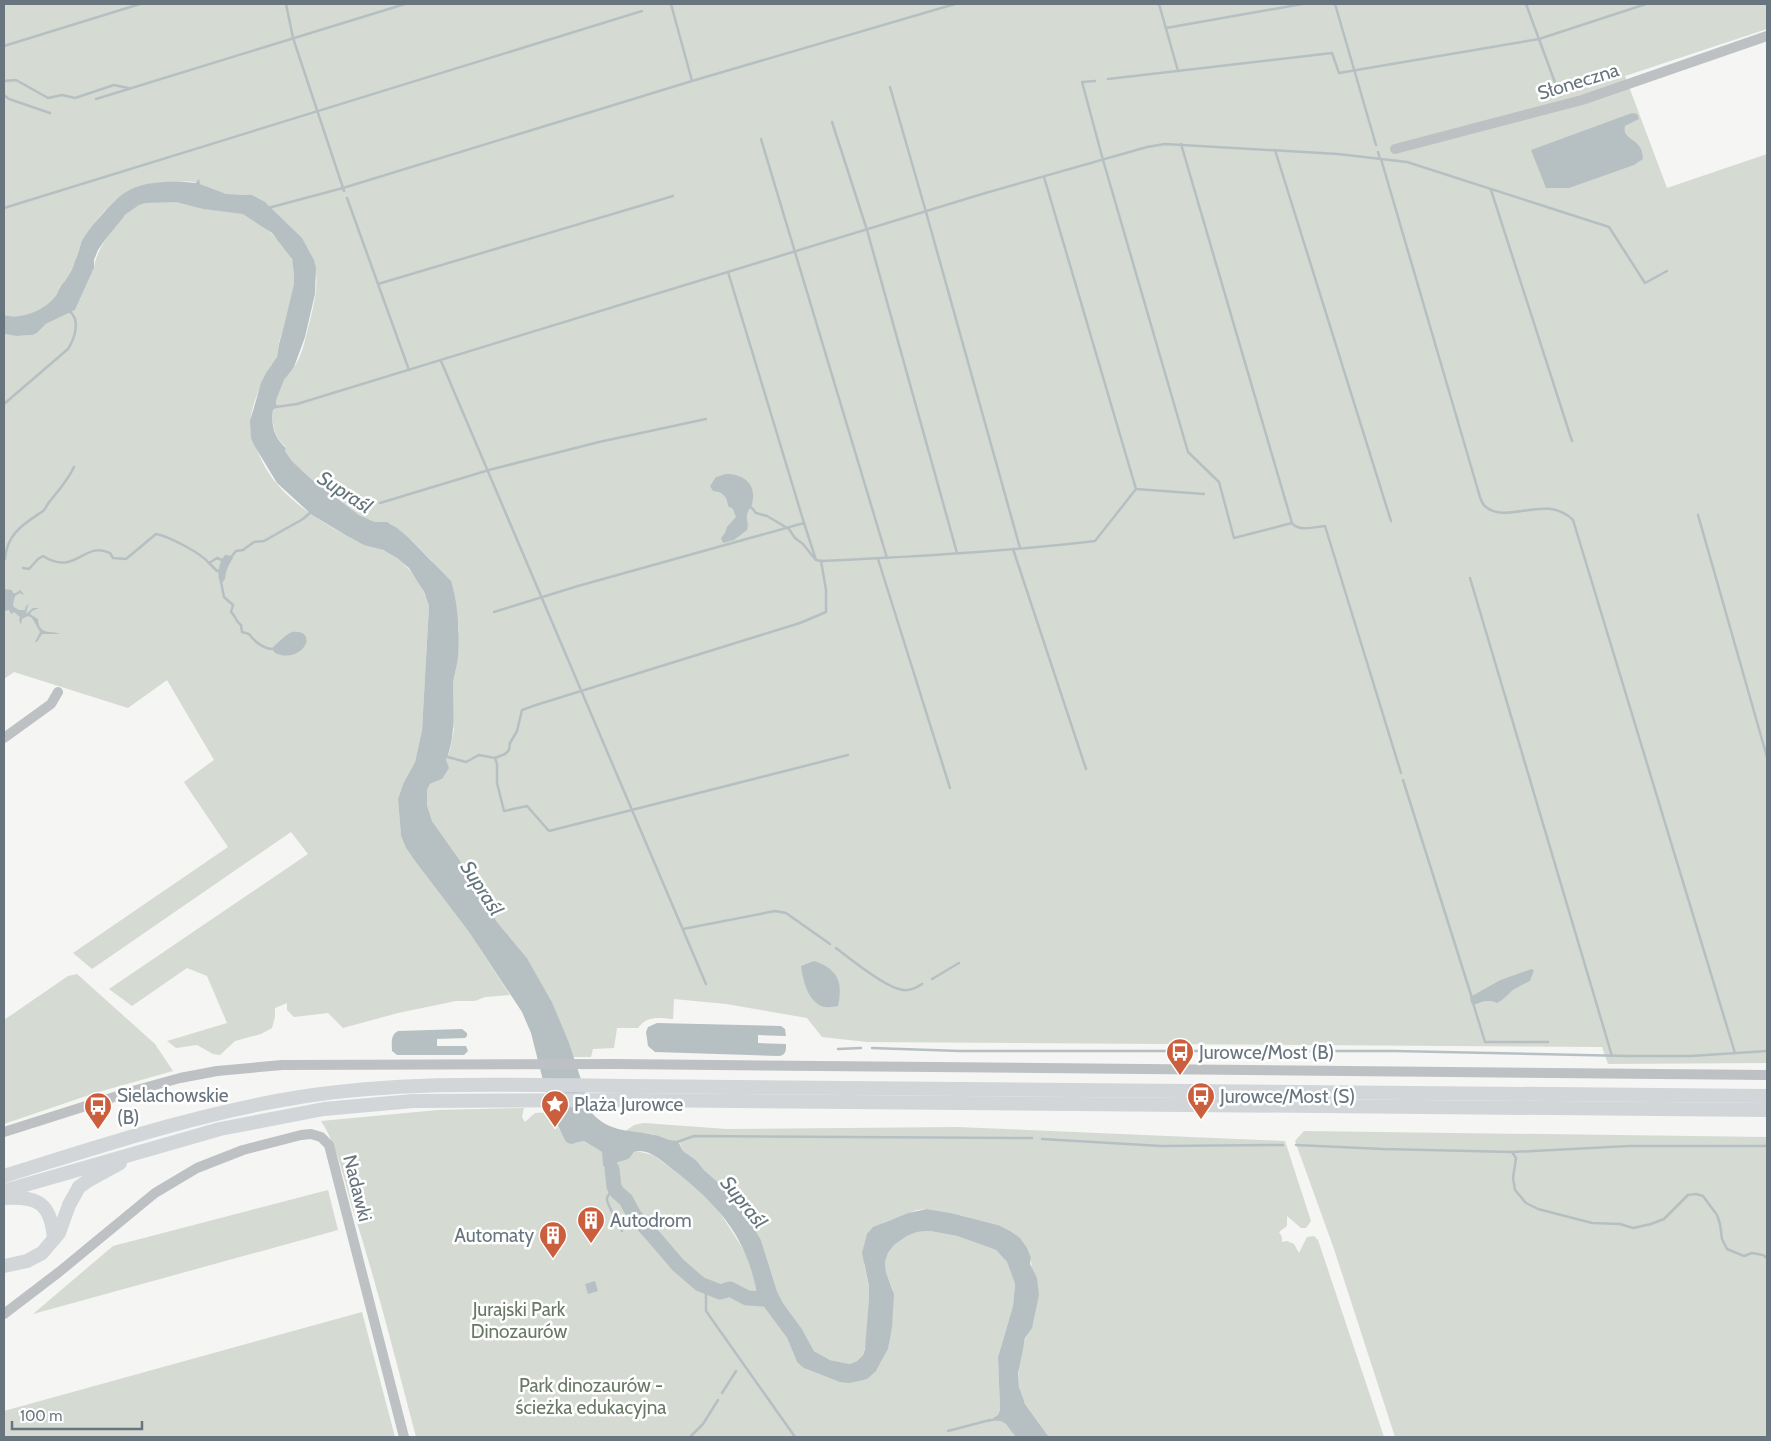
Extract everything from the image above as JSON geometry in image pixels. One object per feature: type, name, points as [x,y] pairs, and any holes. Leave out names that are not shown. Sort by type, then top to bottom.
[{"type":"highway","points":[[4,1176],[168,1126],[221,1112],[273,1101],[380,1087],[510,1085],[1767,1096]]},
{"type":"highway","points":[[4,1191],[150,1148],[267,1118],[324,1109],[413,1102],[631,1100],[1767,1110]]},
{"type":"highway","points":[[4,1266],[18,1264],[42,1254],[59,1233],[69,1205],[79,1187],[104,1171],[150,1148]]},
{"type":"highway","points":[[4,1198],[21,1197],[38,1202],[48,1213],[52,1221],[54,1239]]},
{"type":"street","name":"Słoneczna","points":[[1395,149],[1582,100],[1767,36]]},
{"type":"street","points":[[4,738],[51,704],[58,692]]},
{"type":"street","points":[[4,1132],[132,1091],[180,1078],[282,1065],[511,1063],[1767,1075]]},
{"type":"street","name":"Nadawki","points":[[4,1314],[60,1272],[144,1201],[183,1175],[243,1150],[301,1135],[311,1134],[321,1137],[329,1145],[404,1437]]},
{"type":"green space","points":[[4,4],[1767,4],[1767,29],[1625,76],[1667,188],[1767,154],[1767,1063],[1608,1064],[1602,1047],[867,1042],[822,1037],[807,1018],[726,1004],[674,999],[673,1019],[654,1018],[645,1021],[638,1028],[617,1028],[614,1048],[593,1049],[591,1057],[573,1057],[552,1002],[527,958],[497,922],[473,879],[432,821],[427,805],[427,790],[430,784],[442,779],[454,730],[452,720],[453,685],[458,657],[459,628],[453,589],[431,560],[408,537],[391,524],[375,522],[359,515],[310,478],[292,461],[285,451],[286,447],[279,440],[275,431],[273,412],[275,403],[282,384],[297,363],[301,353],[315,296],[316,270],[312,258],[297,235],[269,206],[254,197],[226,194],[191,182],[156,183],[142,186],[119,198],[91,228],[80,245],[66,280],[59,287],[56,297],[50,303],[39,311],[25,316],[4,315]],"holes":[[[1531,969],[1530,981],[1508,994],[1474,1005],[1470,997],[1500,980]]]},
{"type":"green space","points":[[180,202],[203,209],[244,214],[258,222],[273,235],[291,257],[294,274],[293,293],[276,359],[263,381],[252,410],[251,422],[254,442],[268,472],[293,500],[336,530],[355,540],[391,554],[406,566],[422,589],[429,606],[422,730],[415,762],[403,784],[398,799],[401,836],[406,848],[469,932],[510,995],[485,997],[475,1001],[456,1001],[398,1013],[343,1028],[328,1013],[294,1017],[287,1010],[287,1003],[275,1008],[272,1028],[261,1034],[235,1041],[220,1055],[213,1054],[197,1045],[176,1048],[167,1041],[227,1023],[207,976],[187,968],[132,1006],[109,989],[308,854],[291,832],[92,969],[73,953],[228,847],[184,782],[214,760],[167,680],[128,708],[14,672],[4,679],[4,334],[16,336],[33,335],[46,324],[75,310],[99,252],[110,232],[132,209],[140,204]]},
{"type":"green space","points":[[77,974],[155,1044],[173,1071],[95,1093],[4,1124],[4,1020],[68,976]]},
{"type":"green space","points":[[524,1108],[522,1117],[525,1122],[535,1113],[551,1112],[557,1127],[563,1134],[576,1143],[584,1141],[602,1152],[616,1168],[617,1163],[636,1151],[653,1155],[712,1202],[747,1255],[761,1303],[787,1338],[797,1362],[876,1371],[888,1349],[893,1290],[886,1272],[885,1262],[888,1253],[894,1245],[907,1236],[917,1232],[930,1231],[957,1236],[996,1250],[1007,1262],[1015,1284],[1013,1306],[998,1357],[1000,1410],[998,1415],[1016,1437],[416,1437],[340,1164],[332,1142],[321,1121],[438,1110]]},
{"type":"green space","points":[[644,1123],[727,1129],[957,1127],[1285,1141],[1311,1221],[1306,1228],[1301,1228],[1287,1216],[1287,1226],[1279,1232],[1282,1242],[1287,1241],[1294,1244],[1299,1253],[1307,1237],[1314,1236],[1318,1240],[1384,1437],[1049,1437],[1022,1398],[1018,1373],[1026,1337],[1034,1319],[1031,1258],[998,1225],[927,1209],[917,1210],[882,1223],[864,1264],[869,1286],[869,1298],[867,1340],[863,1355],[857,1361],[850,1364],[830,1360],[814,1351],[802,1329],[783,1303],[777,1291],[761,1240],[729,1192],[704,1170],[696,1160],[683,1151],[680,1143],[652,1134],[624,1132],[634,1125]]},
{"type":"green space","points":[[1304,1131],[1767,1137],[1767,1437],[1395,1437],[1334,1249],[1295,1141]]},
{"type":"green space","points":[[328,1190],[338,1230],[33,1314],[113,1246]]},
{"type":"green space","points":[[362,1312],[395,1437],[4,1437],[4,1411]]},
{"type":"shaded area","points":[[1632,113],[1637,114],[1639,119],[1625,126],[1625,131],[1640,147],[1643,159],[1634,165],[1569,188],[1546,188],[1531,150]]},
{"type":"shaded area","points":[[199,179],[200,184],[226,194],[252,195],[265,202],[302,238],[314,260],[316,268],[315,294],[305,337],[294,367],[284,380],[276,400],[278,406],[273,410],[272,421],[274,431],[286,448],[285,451],[292,461],[310,478],[359,515],[375,522],[387,522],[397,528],[451,581],[457,609],[459,639],[453,684],[453,733],[446,760],[449,768],[442,779],[430,784],[427,790],[427,805],[432,821],[473,879],[497,922],[527,958],[552,1002],[569,1043],[592,1113],[606,1124],[622,1130],[678,1141],[683,1151],[696,1160],[704,1170],[729,1192],[761,1240],[777,1291],[783,1303],[802,1329],[814,1351],[830,1360],[850,1364],[857,1361],[863,1355],[865,1349],[869,1286],[862,1253],[867,1234],[873,1227],[908,1213],[927,1209],[998,1225],[1020,1238],[1031,1258],[1030,1264],[1037,1278],[1039,1295],[1032,1328],[1025,1338],[1018,1373],[1019,1387],[1025,1404],[1049,1437],[1016,1437],[1007,1425],[1001,1421],[987,1422],[998,1415],[1000,1410],[998,1357],[1013,1306],[1015,1284],[1007,1262],[996,1250],[957,1236],[930,1231],[917,1232],[894,1245],[888,1253],[885,1262],[886,1272],[894,1294],[892,1327],[888,1349],[876,1371],[867,1379],[849,1383],[840,1382],[804,1368],[797,1362],[787,1338],[756,1299],[756,1289],[752,1273],[740,1242],[721,1214],[698,1190],[657,1157],[644,1151],[636,1151],[628,1159],[617,1163],[615,1178],[617,1188],[612,1190],[609,1173],[603,1165],[602,1152],[584,1141],[571,1144],[566,1142],[551,1112],[531,1033],[522,1012],[469,932],[406,848],[401,836],[398,799],[403,784],[415,762],[422,730],[429,606],[424,592],[409,568],[397,558],[383,550],[364,545],[312,515],[277,483],[251,438],[250,421],[261,383],[277,357],[294,284],[292,259],[272,233],[243,214],[203,209],[176,202],[139,205],[126,214],[98,250],[94,260],[94,268],[75,310],[46,324],[33,335],[16,336],[4,334],[4,315],[17,316],[31,313],[45,306],[56,296],[60,286],[72,269],[81,243],[88,231],[121,195],[134,188],[151,183],[196,183]]},
{"type":"shaded area","points":[[732,474],[748,481],[753,491],[753,497],[747,514],[747,530],[734,540],[723,543],[721,538],[727,527],[736,517],[733,509],[728,506],[724,495],[713,491],[710,486],[716,477]]},
{"type":"shaded area","points":[[225,555],[232,556],[233,558],[225,579],[221,584],[219,581],[219,569]]},
{"type":"shaded area","points":[[4,589],[12,590],[13,593],[20,590],[25,595],[20,593],[15,596],[14,607],[19,610],[25,610],[26,606],[30,603],[26,614],[33,608],[39,608],[30,614],[38,619],[41,628],[60,634],[42,634],[37,642],[35,642],[40,632],[32,618],[28,616],[22,619],[21,625],[20,617],[14,612],[11,614],[9,610],[4,611]]},
{"type":"shaded area","points":[[292,632],[300,632],[305,635],[307,639],[306,644],[302,649],[290,655],[275,653],[272,648]]},
{"type":"shaded area","points":[[814,961],[829,968],[837,978],[840,990],[838,1006],[821,1006],[809,994],[801,966]]},
{"type":"shaded area","points":[[1531,969],[1534,970],[1530,981],[1513,990],[1497,1003],[1488,1001],[1474,1005],[1471,1003],[1470,997],[1500,980]]},
{"type":"shaded area","points":[[657,1023],[781,1026],[785,1029],[786,1036],[758,1035],[758,1043],[786,1044],[786,1051],[783,1055],[779,1056],[655,1052],[648,1046],[646,1032],[648,1027]]},
{"type":"shaded area","points":[[462,1029],[467,1033],[465,1038],[437,1039],[437,1046],[466,1046],[468,1051],[464,1055],[397,1055],[392,1051],[393,1037],[398,1031]]},
{"type":"shaded area","points":[[595,1281],[598,1291],[588,1294],[585,1284]]},
{"type":"waterway","points":[[4,46],[140,4]]},
{"type":"waterway","points":[[286,4],[293,38],[344,191]]},
{"type":"waterway","points":[[96,99],[405,4]]},
{"type":"waterway","points":[[671,4],[692,81]]},
{"type":"waterway","points":[[268,208],[343,188],[692,81],[955,4]]},
{"type":"waterway","points":[[1159,4],[1178,71]]},
{"type":"waterway","points":[[1166,28],[1302,4]]},
{"type":"waterway","points":[[1335,4],[1376,145]]},
{"type":"waterway","points":[[1526,4],[1560,96]]},
{"type":"waterway","points":[[1108,79],[1332,53],[1339,73],[1539,39],[1646,4]]},
{"type":"waterway","points":[[4,208],[642,11]]},
{"type":"waterway","points":[[4,81],[16,80],[48,98],[62,95],[75,98],[114,85],[128,88]]},
{"type":"waterway","points":[[1095,81],[1082,82],[1188,452],[1219,482],[1234,538],[1292,523]]},
{"type":"waterway","points":[[890,87],[1020,548]]},
{"type":"waterway","points":[[4,95],[9,99],[50,113]]},
{"type":"waterway","points":[[832,122],[867,230],[957,553]]},
{"type":"waterway","points":[[761,139],[887,558]]},
{"type":"waterway","points":[[273,406],[297,404],[982,194],[1147,147],[1165,144],[1338,154],[1407,162],[1609,227],[1645,283],[1667,271]]},
{"type":"waterway","points":[[1181,144],[1292,523],[1302,528],[1325,526],[1401,773]]},
{"type":"waterway","points":[[1275,150],[1391,521]]},
{"type":"waterway","points":[[1378,152],[1380,159]]},
{"type":"waterway","points":[[1381,159],[1482,502],[1486,507],[1495,512],[1505,513],[1551,509],[1562,512],[1573,520],[1735,1053]]},
{"type":"waterway","points":[[1044,177],[1136,489],[1204,494]]},
{"type":"waterway","points":[[1491,190],[1572,441]]},
{"type":"waterway","points":[[378,284],[673,196]]},
{"type":"waterway","points":[[347,198],[409,370]]},
{"type":"waterway","points":[[728,272],[804,523]]},
{"type":"waterway","points":[[4,404],[68,349],[76,329],[75,319],[69,311]]},
{"type":"waterway","points":[[441,361],[706,984]]},
{"type":"waterway","name":"Supraśl","points":[[380,503],[489,470],[599,442],[706,419]]},
{"type":"waterway","points":[[5,559],[6,550],[13,536],[23,525],[44,510],[74,467]]},
{"type":"waterway","points":[[494,612],[578,586],[804,523],[816,560],[821,561],[958,554],[1095,541],[1136,489]]},
{"type":"waterway","points":[[751,507],[756,513],[767,516],[789,529],[815,559]]},
{"type":"waterway","points":[[231,557],[236,551],[243,550],[254,542],[264,541],[303,519],[312,511]]},
{"type":"waterway","points":[[1698,515],[1767,757]]},
{"type":"waterway","points":[[23,568],[29,569],[43,556],[64,563],[93,551],[101,550],[110,553],[113,558],[126,559],[156,534],[184,546],[209,563],[217,558],[224,561]]},
{"type":"waterway","points":[[1013,549],[1086,769]]},
{"type":"waterway","points":[[878,559],[950,788]]},
{"type":"waterway","points":[[495,758],[509,750],[510,743],[517,731],[522,710],[800,623],[826,612],[826,590],[821,561]]},
{"type":"waterway","points":[[209,563],[217,571],[223,570]]},
{"type":"waterway","points":[[1470,578],[1612,1056]]},
{"type":"waterway","points":[[221,582],[224,597],[233,605],[231,612],[241,625],[242,632],[249,634],[256,642],[263,646],[272,649]]},
{"type":"waterway","points":[[444,756],[466,762],[479,755],[495,758],[497,764],[497,783],[504,811],[527,806],[549,831],[848,755]]},
{"type":"waterway","points":[[1403,780],[1472,998]]},
{"type":"waterway","points":[[683,929],[775,911],[786,913],[830,944]]},
{"type":"waterway","points":[[836,948],[888,985],[908,990],[922,984]]},
{"type":"waterway","points":[[932,979],[959,963]]},
{"type":"waterway","points":[[1473,1003],[1485,1042],[1548,1042]]},
{"type":"waterway","points":[[838,1049],[861,1048]]},
{"type":"waterway","points":[[872,1048],[960,1051],[1228,1051]]},
{"type":"waterway","points":[[1268,1051],[1395,1051],[1628,1056],[1691,1056],[1767,1051]]},
{"type":"waterway","points":[[677,1142],[694,1136],[1032,1138]]},
{"type":"waterway","points":[[1042,1139],[1161,1146],[1283,1145]]},
{"type":"waterway","points":[[1296,1145],[1512,1152],[1516,1158],[1513,1178],[1515,1190],[1526,1203],[1538,1209],[1592,1223],[1620,1224],[1633,1228],[1651,1224],[1664,1219],[1688,1195],[1696,1194],[1703,1196],[1717,1215],[1722,1239],[1727,1249],[1744,1256],[1752,1253],[1763,1255],[1767,1258]]},
{"type":"waterway","points":[[1512,1152],[1629,1146],[1767,1146]]},
{"type":"waterway","points":[[612,1169],[614,1187],[626,1200],[634,1215],[678,1265],[700,1284],[720,1292],[730,1289],[747,1298],[770,1300]]},
{"type":"waterway","points":[[614,1187],[607,1200],[622,1231]]},
{"type":"waterway","points":[[706,1286],[706,1311],[795,1437]]},
{"type":"waterway","points":[[722,1393],[736,1371]]},
{"type":"waterway","points":[[690,1437],[703,1424],[718,1400]]},
{"type":"waterway","points":[[948,1431],[990,1420]]},
{"type":"place","name":"Jurowce/Most (B)","points":[[1180,1076]]},
{"type":"place","name":"Jurowce/Most (S)","points":[[1201,1120]]},
{"type":"place","name":"Plaża Jurowce","points":[[555,1128]]},
{"type":"place","name":"Sielachowskie (B)","points":[[98,1130]]},
{"type":"place","name":"Autodrom","points":[[591,1244]]},
{"type":"place","name":"Automaty","points":[[553,1259]]},
{"type":"park label","name":"Jurajski Park Dinozaurów","points":[[519,1320]]},
{"type":"park label","name":"Park dinozaurów - ścieżka edukacyjna","points":[[591,1396]]}]
